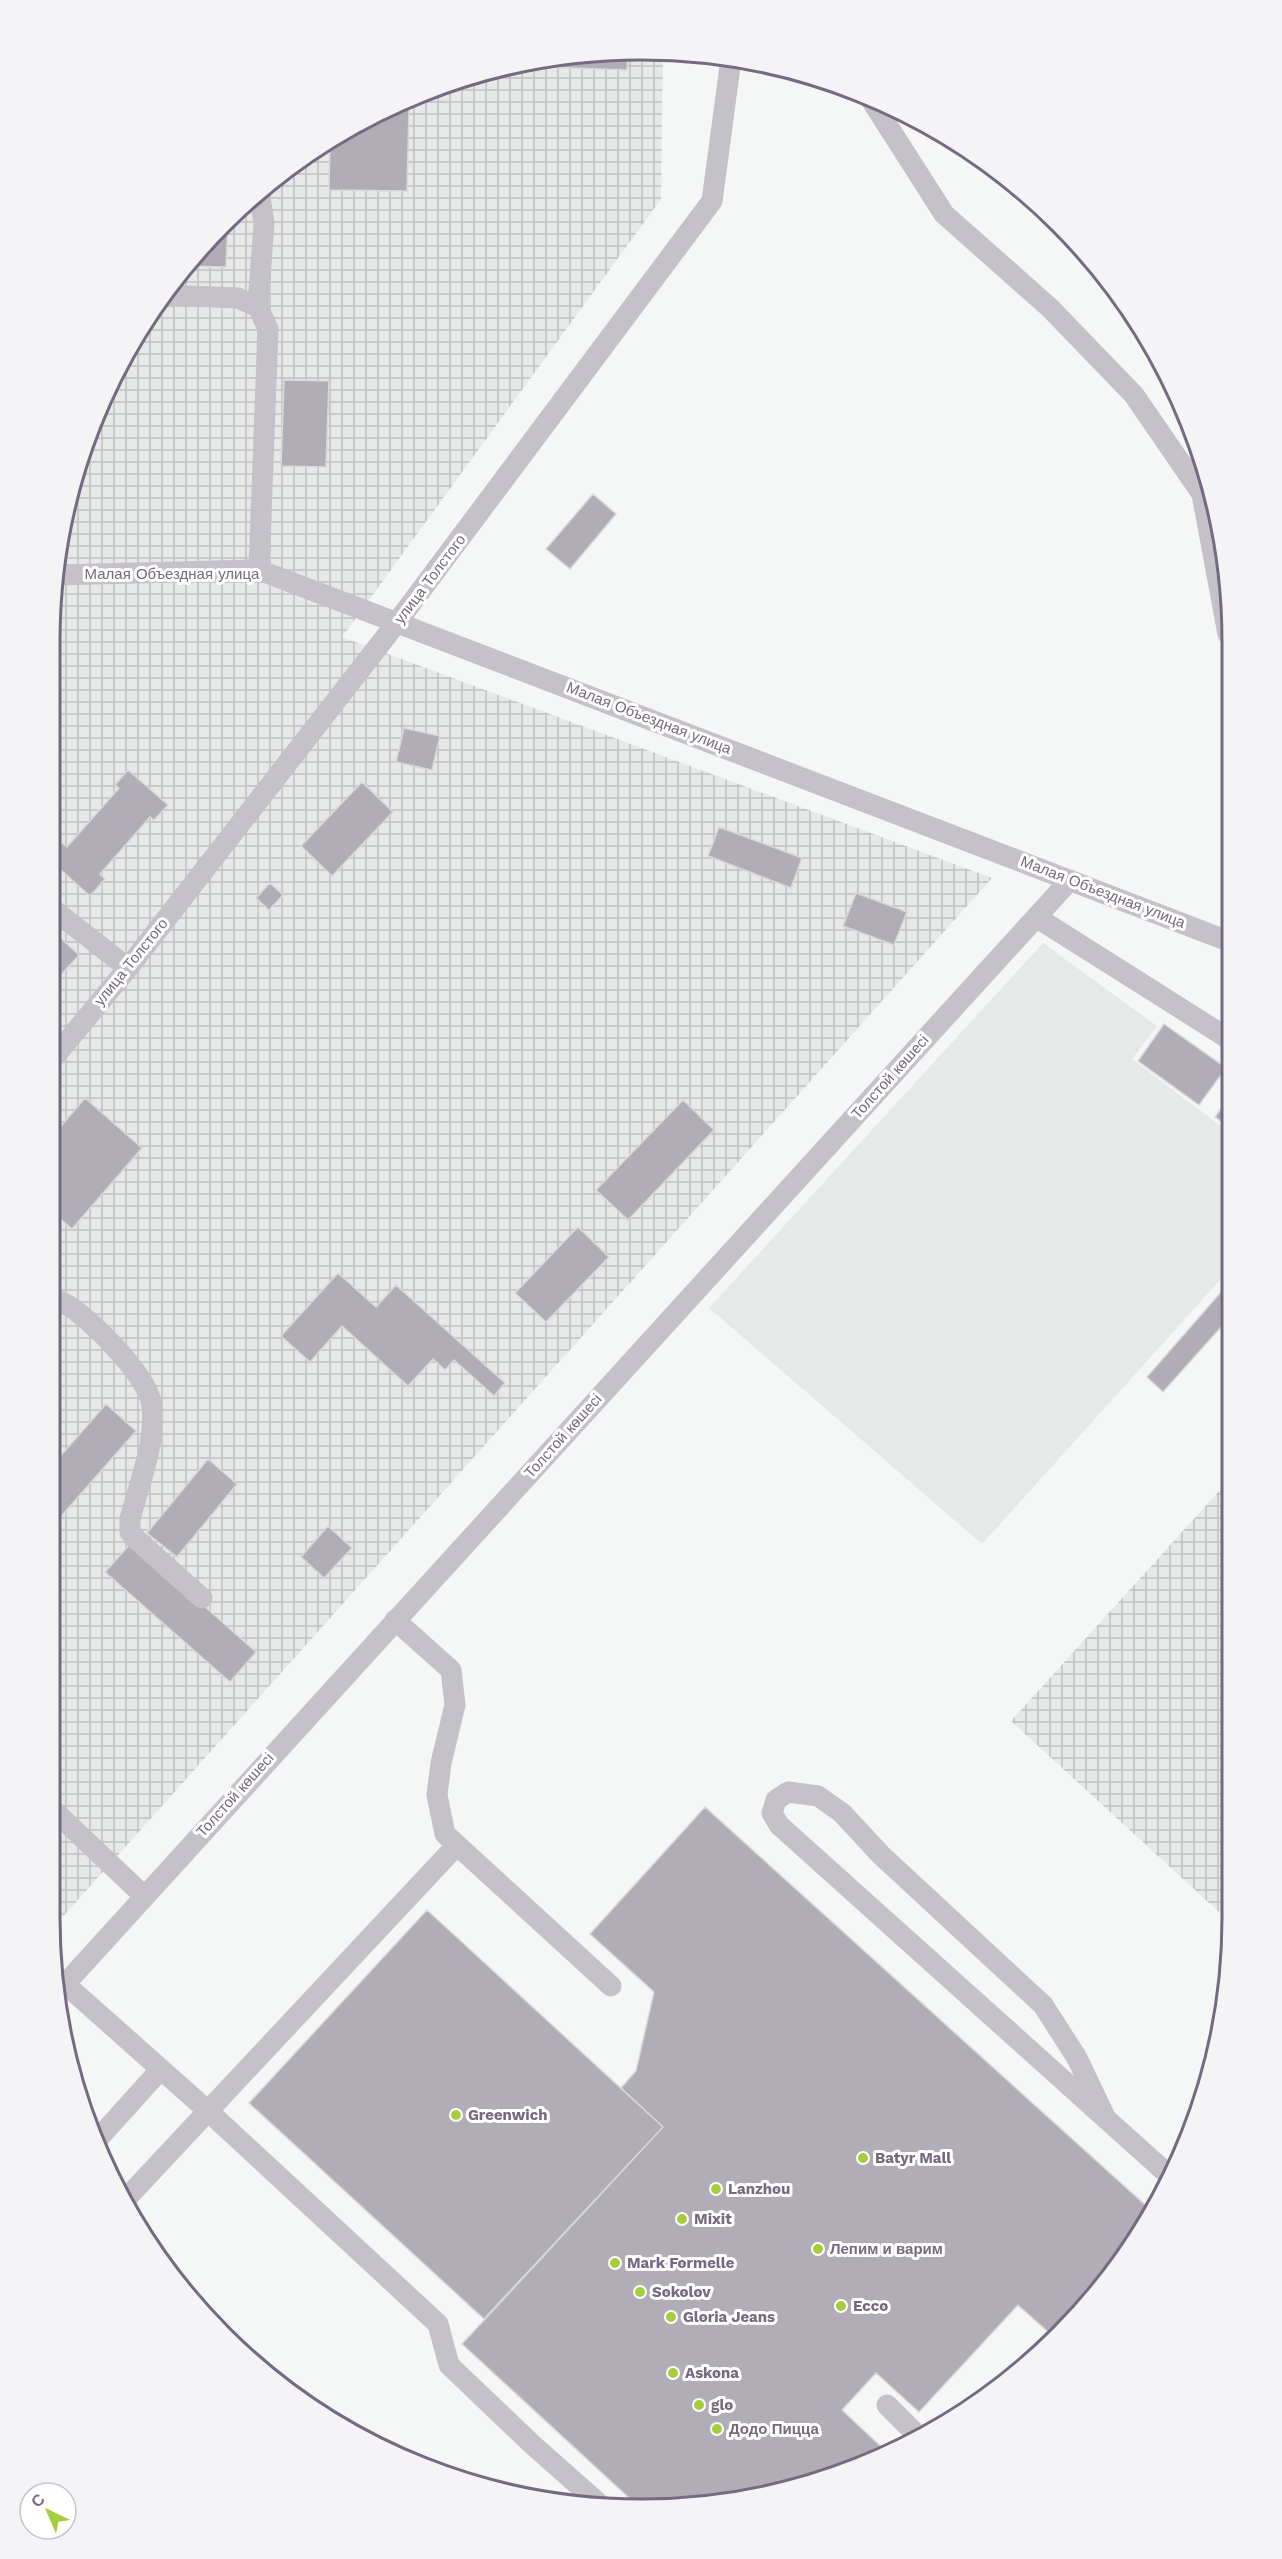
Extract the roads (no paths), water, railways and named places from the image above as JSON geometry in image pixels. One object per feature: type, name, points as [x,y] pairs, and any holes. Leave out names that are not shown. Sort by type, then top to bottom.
[{"type":"street","name":"улица Толстого","points":[[60,1050],[128,968],[398,621],[712,201],[730,67]]},
{"type":"street","points":[[878,111],[944,214],[1050,308],[1134,395],[1202,494],[1219,588]]},
{"type":"street","points":[[259,570],[268,329],[258,307],[264,223],[261,202]]},
{"type":"street","points":[[174,295],[238,298],[258,307]]},
{"type":"street","name":"Малая Объездная улица","points":[[64,575],[259,570],[398,621],[1222,938]]},
{"type":"street","name":"Толстой көшесі","points":[[64,1985],[1070,880]]},
{"type":"street","points":[[60,915],[128,968]]},
{"type":"street","points":[[1036,917],[1222,1035]]},
{"type":"street","points":[[60,1302],[73,1308],[107,1340],[142,1381],[152,1404],[152,1431],[130,1520],[130,1532],[202,1598]]},
{"type":"street","points":[[395,1620],[451,1670],[455,1705],[441,1763],[437,1795],[444,1834],[611,1986]]},
{"type":"street","points":[[1106,2119],[1077,2058],[1043,2006],[880,1855],[842,1813],[818,1796],[798,1792],[788,1792],[776,1800],[772,1813],[779,1825],[1106,2119],[1164,2171]]},
{"type":"street","points":[[60,1816],[144,1896]]},
{"type":"street","points":[[130,2194],[457,1845]]},
{"type":"street","points":[[65,1991],[161,2069],[438,2324],[449,2366],[591,2497]]},
{"type":"street","points":[[102,2134],[161,2069]]},
{"type":"street","points":[[887,2405],[913,2431]]},
{"type":"place","name":"Greenwich","points":[[456,2115]]},
{"type":"place","name":"Batyr Mall","points":[[863,2158]]},
{"type":"place","name":"Lanzhou","points":[[716,2189]]},
{"type":"place","name":"Mixit","points":[[682,2219]]},
{"type":"place","name":"Лепим и варим","points":[[818,2249]]},
{"type":"place","name":"Mark Formelle","points":[[615,2263]]},
{"type":"place","name":"Sokolov","points":[[640,2292]]},
{"type":"place","name":"Ecco","points":[[841,2306]]},
{"type":"place","name":"Gloria Jeans","points":[[671,2317]]},
{"type":"place","name":"Askona","points":[[673,2373]]},
{"type":"place","name":"glo","points":[[699,2405]]},
{"type":"place","name":"Додо Пицца","points":[[717,2429]]}]
